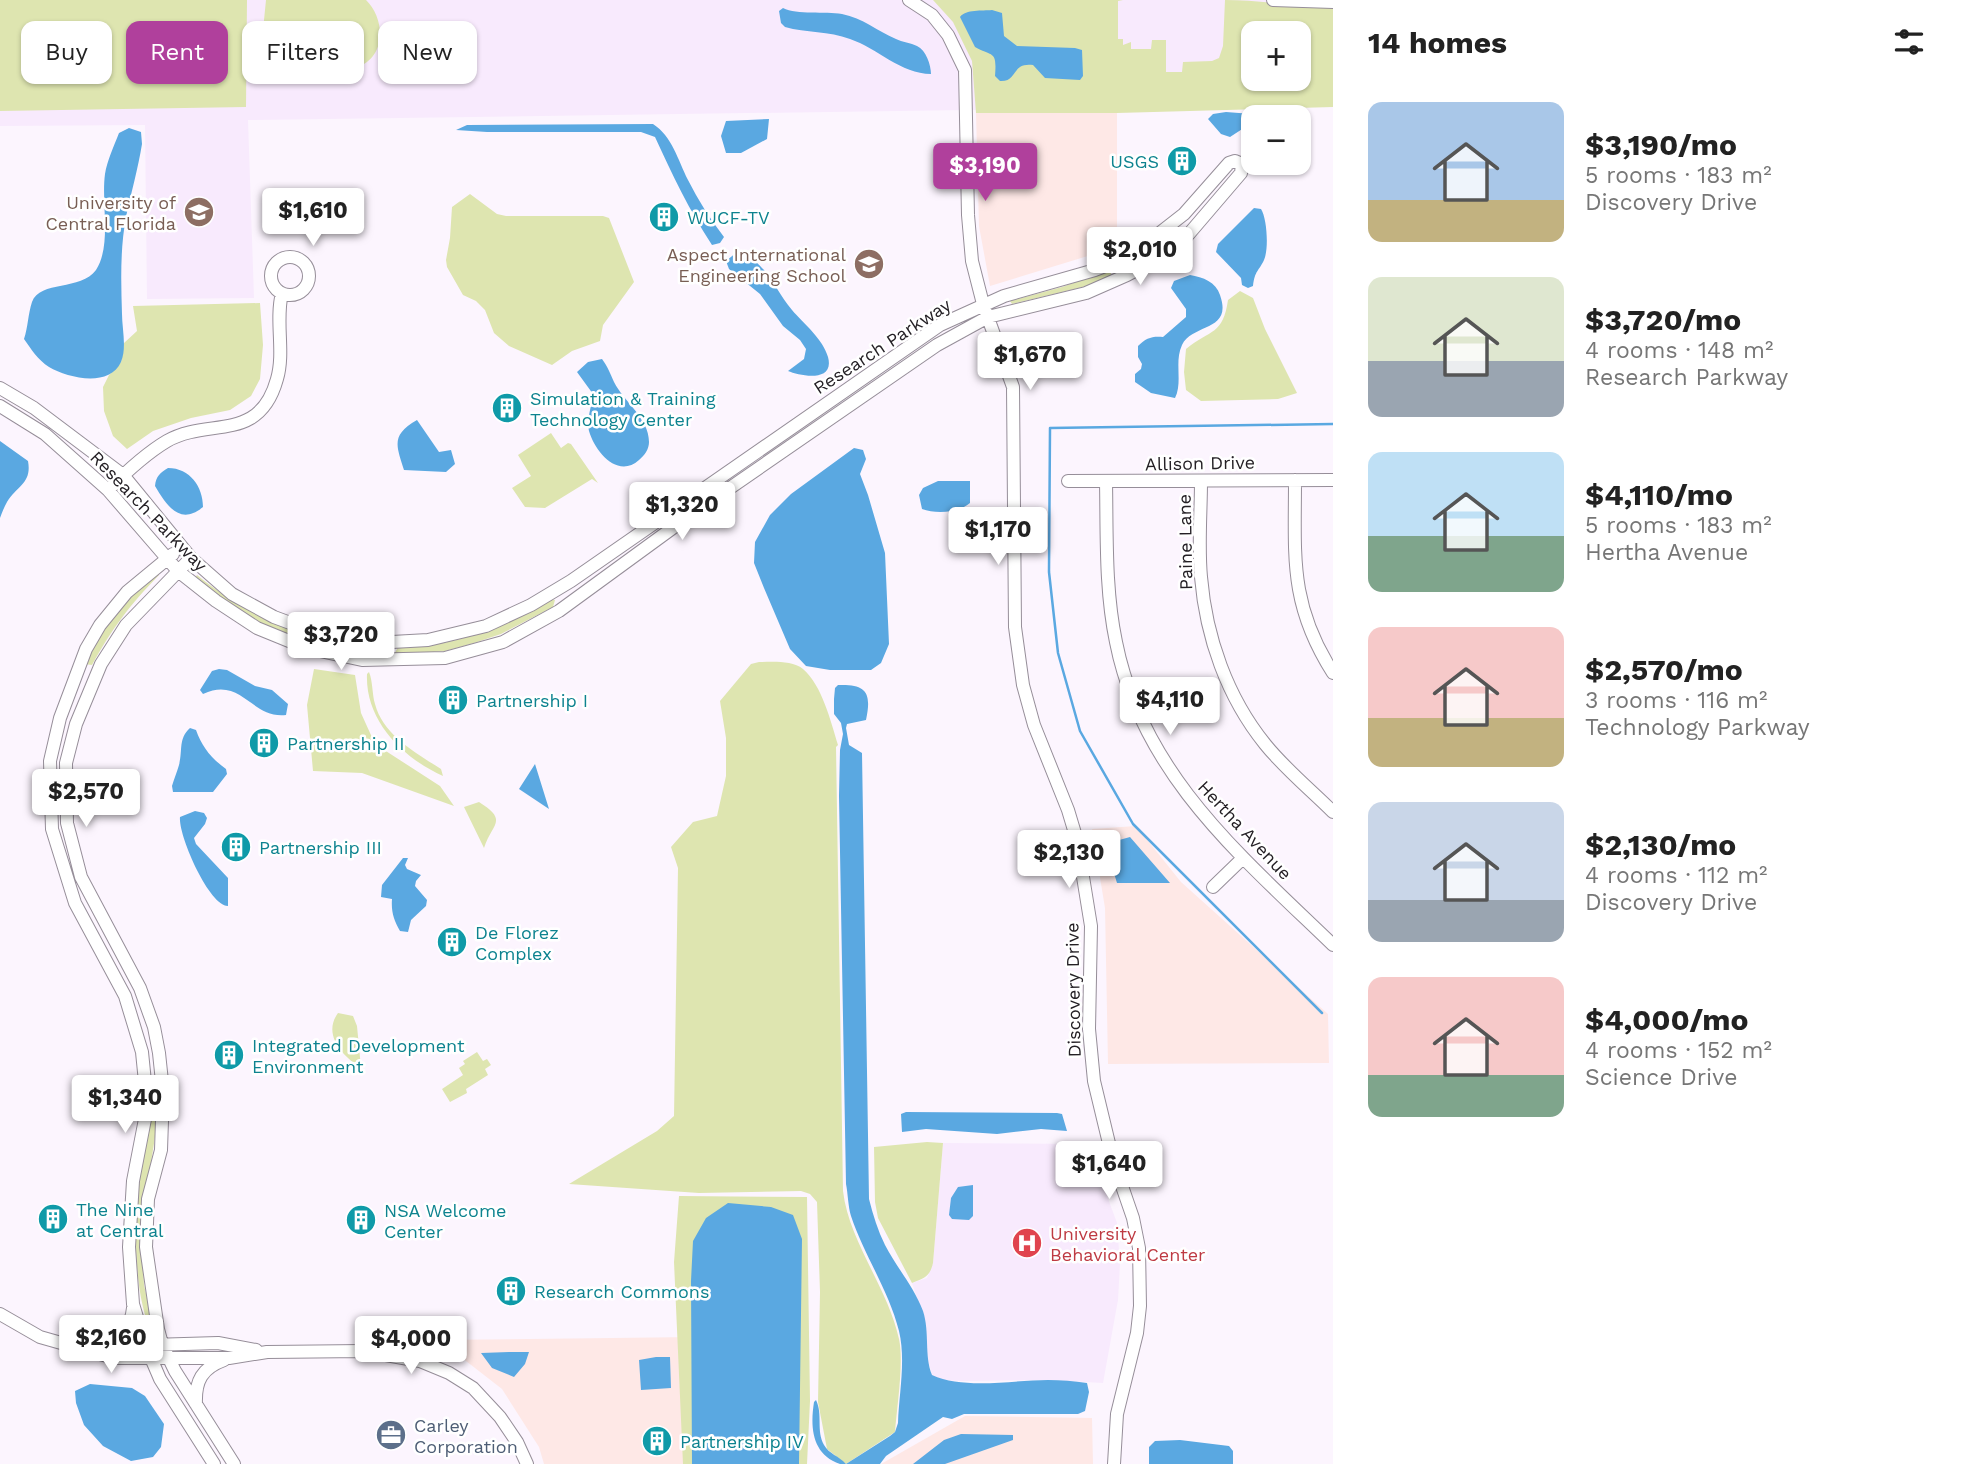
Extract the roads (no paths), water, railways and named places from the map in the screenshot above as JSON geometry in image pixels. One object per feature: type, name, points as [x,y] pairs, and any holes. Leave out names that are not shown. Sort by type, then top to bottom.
[{"type":"street","name":"Discovery Drive","points":[[909,0],[932,15],[948,35],[965,70],[970,248],[983,304],[1013,387],[1015,627],[1023,685],[1034,725],[1077,840],[1091,926],[1089,1028],[1094,1081],[1139,1248],[1140,1306],[1137,1333],[1117,1414],[1114,1464]]},
{"type":"street","points":[[1273,0],[1333,2]]},
{"type":"street","name":"Research Parkway","points":[[0,388],[34,408],[123,475],[191,558],[232,594],[274,617],[328,637],[374,643],[428,640],[486,626],[531,605],[571,581],[940,325],[1004,296],[1096,270],[1129,257],[1184,214],[1229,163],[1238,161],[1242,164],[1241,173],[1176,249],[1086,293],[988,317],[937,345],[559,611],[503,642],[445,658],[362,660],[306,648],[257,628],[215,601],[178,571],[108,490],[45,434],[0,406]]},
{"type":"street","points":[[108,490],[168,440],[189,432],[234,427],[261,410],[278,378],[278,311],[282,293]]},
{"type":"street","points":[[1295,480],[1295,573],[1303,612],[1319,651],[1333,673]]},
{"type":"street","name":"Allison Drive","points":[[1068,481],[1333,480]]},
{"type":"street","name":"Paine Lane","points":[[1201,481],[1200,575],[1215,651],[1236,699],[1265,744],[1333,812]]},
{"type":"street","name":"Hertha Avenue","points":[[1106,482],[1110,605],[1116,644],[1132,699],[1162,761],[1197,809],[1243,858],[1333,944]]},
{"type":"street","points":[[107,1344],[130,1326],[133,1304],[130,1234],[133,1181],[145,1119],[146,1092],[142,1052],[125,996],[75,903],[52,829],[50,761],[60,718],[86,649],[100,625],[127,592],[181,547]]},
{"type":"street","points":[[191,558],[126,625],[101,664],[76,724],[66,763],[67,823],[81,877],[140,988],[157,1040],[163,1091],[161,1150],[148,1199],[146,1247],[152,1301],[162,1344],[196,1405],[234,1464]]},
{"type":"street","points":[[362,660],[374,643]]},
{"type":"street","points":[[374,643],[378,660]]},
{"type":"street","points":[[61,859],[75,855]]},
{"type":"street","points":[[1213,887],[1243,858]]},
{"type":"street","points":[[125,996],[140,988]]},
{"type":"street","points":[[146,1092],[163,1091]]},
{"type":"street","points":[[133,1304],[145,1344],[160,1379],[214,1464]]},
{"type":"street","points":[[0,1314],[40,1337],[114,1358],[229,1358],[267,1352],[363,1351],[398,1355],[439,1369],[473,1388],[500,1417],[517,1442],[527,1464]]},
{"type":"street","points":[[76,1347],[107,1344],[218,1343],[267,1352]]},
{"type":"street","points":[[196,1405],[195,1390],[202,1374],[212,1364],[229,1358]]},
{"type":"water","points":[[783,8],[857,18],[889,36],[920,48],[927,58],[931,74],[909,70],[842,36],[785,27],[781,23],[779,11]]},
{"type":"water","points":[[992,10],[1002,13],[1004,36],[1017,46],[1082,50],[1083,76],[1080,80],[1045,78],[1033,65],[1026,65],[1021,66],[1010,78],[1000,81],[995,76],[994,58],[975,47],[960,17],[970,12]]},
{"type":"water","points":[[1241,113],[1241,130],[1230,137],[1221,134],[1208,119],[1213,114]]},
{"type":"water","points":[[769,119],[767,139],[741,153],[726,153],[721,136],[726,121]]},
{"type":"water","points":[[653,124],[670,142],[696,195],[724,237],[720,243],[712,245],[704,232],[681,192],[655,137],[641,132],[456,130],[467,125]]},
{"type":"water","points":[[129,128],[141,132],[142,144],[123,241],[123,356],[115,370],[107,375],[88,378],[67,375],[49,367],[38,358],[24,339],[32,302],[36,295],[43,291],[81,281],[96,270],[104,249],[106,169],[119,133]]},
{"type":"water","points":[[1254,208],[1261,209],[1263,213],[1267,241],[1264,260],[1253,286],[1248,288],[1242,285],[1241,278],[1216,252],[1218,244]]},
{"type":"water","points":[[737,252],[747,256],[763,269],[792,310],[818,338],[826,350],[829,365],[822,374],[800,375],[788,371],[804,359],[806,349],[800,340],[783,326],[760,294],[729,269],[726,261]]},
{"type":"water","points":[[1190,275],[1212,283],[1220,295],[1223,307],[1221,315],[1210,326],[1187,338],[1182,345],[1175,398],[1151,393],[1135,382],[1135,374],[1142,364],[1138,357],[1138,346],[1149,338],[1163,337],[1186,317],[1186,309],[1171,288],[1174,281]]},
{"type":"water","points":[[602,359],[618,389],[641,418],[648,433],[649,445],[646,452],[631,465],[616,465],[608,461],[596,447],[589,431],[593,394],[577,372],[588,362]]},
{"type":"water","points":[[417,420],[439,452],[451,450],[455,464],[446,472],[404,470],[399,454],[399,436]]},
{"type":"water","points":[[0,441],[28,461],[29,468],[26,479],[7,502],[0,518]]},
{"type":"water","points":[[854,448],[863,450],[866,459],[860,474],[885,553],[889,644],[881,663],[871,670],[830,670],[806,666],[790,649],[754,563],[755,542],[770,515],[791,494]]},
{"type":"water","points":[[168,468],[183,471],[194,480],[201,492],[203,507],[187,515],[169,506],[155,486],[159,475]]},
{"type":"water","points":[[938,481],[970,481],[970,503],[947,512],[922,509],[919,495],[923,488]]},
{"type":"water","points":[[227,670],[255,686],[272,690],[288,704],[286,715],[274,715],[264,711],[228,690],[203,694],[200,690],[212,671]]},
{"type":"water","points":[[838,685],[847,685],[861,688],[868,703],[866,720],[847,724],[846,728],[849,745],[862,753],[869,1199],[878,1229],[923,1311],[932,1375],[945,1380],[974,1383],[1048,1380],[1087,1383],[1089,1392],[1085,1411],[1078,1414],[964,1414],[952,1419],[943,1417],[886,1456],[880,1464],[846,1464],[895,1432],[902,1365],[901,1342],[895,1316],[851,1216],[846,1184],[839,796],[843,734],[841,723],[834,714],[835,688]]},
{"type":"water","points":[[190,728],[196,730],[208,752],[226,769],[227,774],[213,792],[173,792],[182,741]]},
{"type":"water","points":[[535,764],[549,809],[519,789]]},
{"type":"water","points":[[195,811],[204,813],[207,818],[194,838],[196,844],[228,878],[228,906],[212,895],[189,853],[180,817]]},
{"type":"water","points":[[1130,837],[1170,883],[1117,883],[1105,844]]},
{"type":"water","points":[[403,858],[408,858],[405,865],[407,869],[421,875],[415,886],[427,900],[426,906],[411,920],[408,932],[400,931],[398,927],[392,899],[381,897],[382,885]]},
{"type":"water","points":[[1057,1113],[1062,1114],[1067,1131],[1041,1129],[997,1134],[926,1129],[902,1132],[901,1114]]},
{"type":"water","points":[[973,1185],[973,1216],[969,1220],[952,1219],[949,1215],[951,1198],[958,1187]]},
{"type":"water","points":[[728,1203],[771,1207],[793,1215],[802,1239],[799,1464],[692,1464],[693,1241],[706,1218]]},
{"type":"water","points":[[529,1352],[525,1364],[514,1377],[492,1368],[481,1353]]},
{"type":"water","points":[[670,1357],[671,1388],[641,1390],[639,1360]]},
{"type":"water","points":[[90,1384],[132,1388],[145,1396],[164,1424],[161,1447],[153,1457],[131,1461],[103,1446],[84,1425],[76,1403],[75,1391]]},
{"type":"water","points":[[816,1400],[820,1434],[829,1451],[846,1464],[831,1460],[818,1447],[812,1421]]},
{"type":"water","points":[[961,1434],[1013,1435],[1013,1440],[945,1464],[913,1464],[944,1440]]},
{"type":"water","points":[[1180,1440],[1229,1446],[1233,1451],[1233,1464],[1149,1464],[1149,1447],[1155,1441]]},
{"type":"waterway","points":[[1322,1013],[1133,824],[1080,731],[1058,653],[1049,572],[1050,428],[1333,424]]},
{"type":"place","name":"USGS","points":[[1182,161]]},
{"type":"place","name":"University of Central Florida","points":[[199,212]]},
{"type":"place","name":"WUCF-TV","points":[[664,217]]},
{"type":"place","name":"Aspect International Engineering School","points":[[869,264]]},
{"type":"place","name":"Simulation & Training Technology Center","points":[[507,408]]},
{"type":"place","name":"Partnership I","points":[[453,700]]},
{"type":"place","name":"Partnership II","points":[[264,743]]},
{"type":"place","name":"Partnership III","points":[[236,847]]},
{"type":"place","name":"De Florez Complex","points":[[452,942]]},
{"type":"place","name":"Integrated Development Environment","points":[[229,1055]]},
{"type":"place","name":"The Nine at Central","points":[[53,1219]]},
{"type":"place","name":"NSA Welcome Center","points":[[361,1220]]},
{"type":"place","name":"University Behavioral Center","points":[[1027,1243]]},
{"type":"place","name":"Research Commons","points":[[511,1291]]},
{"type":"place","name":"Carley Corporation","points":[[391,1435]]},
{"type":"place","name":"Partnership IV","points":[[657,1441]]}]
